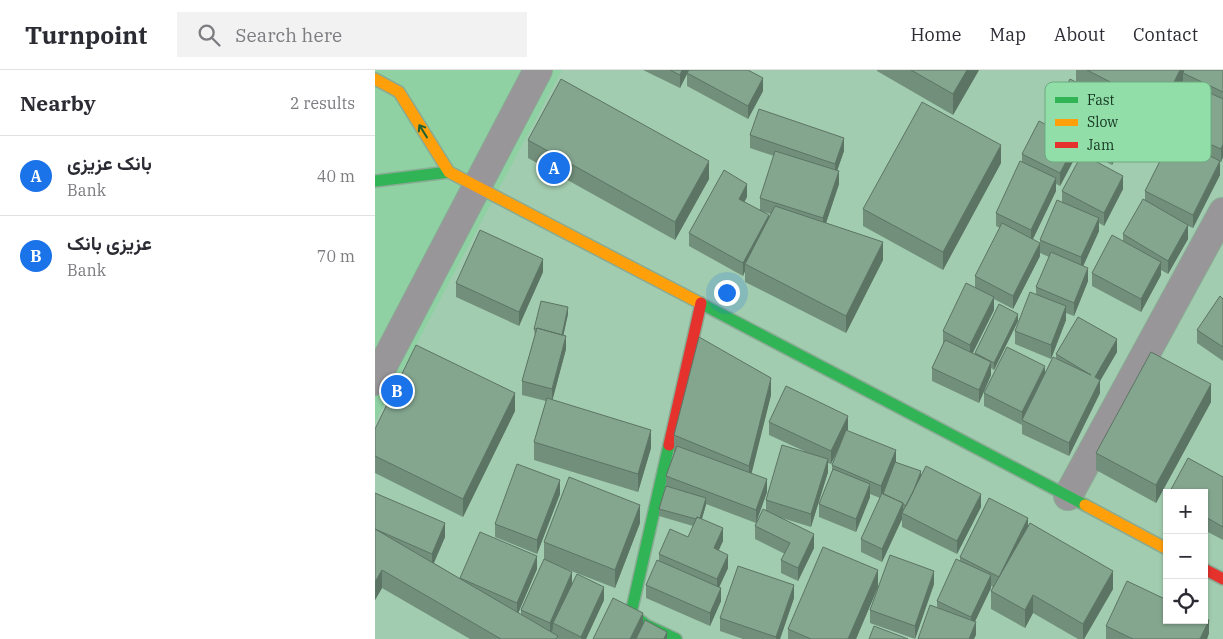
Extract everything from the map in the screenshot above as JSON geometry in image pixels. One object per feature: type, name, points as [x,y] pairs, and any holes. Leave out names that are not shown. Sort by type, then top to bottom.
[{"type":"street","points":[[375,380],[538,70]]},
{"type":"street","points":[[375,79],[399,92],[449,172],[1163,547]]},
{"type":"street","points":[[375,180],[449,172]]},
{"type":"street","points":[[1068,496],[1223,212]]},
{"type":"street","points":[[676,639],[646,625],[631,613],[701,303]]},
{"type":"street","points":[[1208,571],[1223,580]]},
{"type":"shaded area","points":[[375,70],[562,70],[375,422]]},
{"type":"building","points":[[670,70],[682,70],[680,75]]},
{"type":"building","points":[[689,70],[748,70],[763,78],[748,106],[687,73]]},
{"type":"building","points":[[911,70],[967,70],[953,94]]},
{"type":"building","points":[[1087,70],[1180,70],[1174,82],[1110,82]]},
{"type":"building","points":[[1184,70],[1223,70],[1223,92],[1211,86],[1211,82],[1202,82],[1183,73]]},
{"type":"building","points":[[561,79],[709,161],[675,222],[528,140]]},
{"type":"building","points":[[1211,94],[1223,99],[1223,144],[1221,149],[1211,145]]},
{"type":"building","points":[[922,102],[1001,145],[943,252],[863,209]]},
{"type":"building","points":[[759,109],[844,138],[835,164],[750,135]]},
{"type":"building","points":[[1039,121],[1045,124],[1045,162],[1066,162],[1060,173],[1022,154]]},
{"type":"building","points":[[775,151],[839,171],[823,218],[760,198]]},
{"type":"building","points":[[1211,156],[1220,161],[1193,215],[1145,191],[1160,162],[1211,162]]},
{"type":"building","points":[[1020,161],[1056,178],[1031,230],[996,213]]},
{"type":"building","points":[[1078,162],[1097,162],[1123,176],[1104,213],[1062,191]]},
{"type":"building","points":[[724,170],[747,184],[739,199],[769,215],[743,263],[689,233]]},
{"type":"building","points":[[1143,199],[1188,225],[1168,261],[1123,234]]},
{"type":"building","points":[[1057,200],[1099,218],[1081,257],[1040,240]]},
{"type":"building","points":[[775,206],[883,242],[846,316],[745,264]]},
{"type":"building","points":[[1002,223],[1040,243],[1013,296],[975,276]]},
{"type":"building","points":[[480,230],[543,259],[519,312],[456,283]]},
{"type":"building","points":[[1112,235],[1161,262],[1141,299],[1092,273]]},
{"type":"building","points":[[1051,252],[1088,268],[1074,303],[1036,287]]},
{"type":"building","points":[[966,283],[994,297],[970,345],[943,331]]},
{"type":"building","points":[[1030,292],[1066,306],[1051,345],[1015,331]]},
{"type":"building","points":[[1220,296],[1223,299],[1223,347],[1197,330]]},
{"type":"building","points":[[541,301],[568,307],[562,335],[537,328],[534,329]]},
{"type":"building","points":[[999,304],[1018,314],[994,363],[975,353]]},
{"type":"building","points":[[1078,317],[1117,339],[1095,377],[1100,380],[1069,443],[1022,420],[1053,357],[1091,375],[1056,354]]},
{"type":"building","points":[[537,328],[566,336],[552,389],[522,381]]},
{"type":"building","points":[[699,337],[771,378],[749,466],[674,435]]},
{"type":"building","points":[[945,340],[991,362],[979,390],[932,368]]},
{"type":"building","points":[[416,345],[515,393],[463,499],[375,456],[375,429]]},
{"type":"building","points":[[1007,347],[1045,366],[1022,412],[984,393]]},
{"type":"building","points":[[1151,352],[1211,384],[1156,485],[1096,453]]},
{"type":"building","points":[[786,386],[848,416],[831,451],[769,422]]},
{"type":"building","points":[[547,398],[651,430],[638,474],[534,442]]},
{"type":"building","points":[[846,430],[896,450],[881,486],[832,465]]},
{"type":"building","points":[[782,445],[828,459],[811,514],[766,500]]},
{"type":"building","points":[[677,446],[767,479],[756,510],[666,476]]},
{"type":"building","points":[[1188,458],[1223,477],[1223,527],[1208,518],[1208,489],[1171,489]]},
{"type":"building","points":[[895,462],[921,471],[906,506],[883,494]]},
{"type":"building","points":[[517,464],[560,480],[537,540],[495,524]]},
{"type":"building","points":[[926,466],[981,494],[957,541],[902,513]]},
{"type":"building","points":[[833,469],[870,484],[856,519],[819,504]]},
{"type":"building","points":[[569,477],[640,505],[615,570],[544,542]]},
{"type":"building","points":[[666,486],[706,498],[700,518],[697,517],[696,519],[659,509]]},
{"type":"building","points":[[375,493],[445,523],[432,554],[375,529]]},
{"type":"building","points":[[882,493],[903,503],[882,549],[861,539]]},
{"type":"building","points":[[989,498],[1028,518],[999,577],[960,557]]},
{"type":"building","points":[[763,509],[814,534],[798,568],[781,560],[790,543],[755,526]]},
{"type":"building","points":[[697,517],[723,528],[714,548],[728,555],[717,579],[659,554],[670,529],[688,537]]},
{"type":"building","points":[[1030,523],[1113,571],[1083,624],[1033,595],[1025,610],[991,591]]},
{"type":"building","points":[[375,529],[558,636],[556,639],[501,639],[382,570],[375,582]]},
{"type":"building","points":[[480,532],[537,556],[517,603],[460,578]]},
{"type":"building","points":[[823,547],[878,570],[848,639],[811,639],[788,629]]},
{"type":"building","points":[[890,555],[934,571],[915,626],[870,610]]},
{"type":"building","points":[[544,559],[572,572],[550,623],[521,610]]},
{"type":"building","points":[[956,559],[991,575],[971,617],[937,601]]},
{"type":"building","points":[[657,560],[721,588],[710,613],[646,585]]},
{"type":"building","points":[[738,566],[794,585],[776,637],[720,618]]},
{"type":"building","points":[[577,574],[604,587],[581,637],[553,623]]},
{"type":"building","points":[[1127,581],[1163,598],[1163,624],[1207,624],[1200,639],[1133,639],[1106,626]]},
{"type":"building","points":[[613,598],[643,613],[630,639],[593,639]]},
{"type":"building","points":[[930,605],[976,622],[969,639],[918,639]]},
{"type":"building","points":[[645,620],[667,632],[664,639],[636,639]]},
{"type":"building","points":[[874,626],[908,639],[869,639]]},
{"type":"traffic: fast","points":[[375,181],[449,172]]},
{"type":"traffic: fast","points":[[700,303],[1085,505]]},
{"type":"traffic: fast","points":[[669,445],[631,613],[646,625],[676,639]]},
{"type":"traffic: slow","points":[[375,79],[399,92],[449,172],[700,303]]},
{"type":"traffic: slow","points":[[1085,505],[1163,547]]},
{"type":"traffic: jam","points":[[669,445],[701,303]]},
{"type":"traffic: jam","points":[[1208,571],[1223,579]]},
{"type":"place","name":"بانک عزیزی","points":[[554,168]]},
{"type":"place","name":"عزیزی بانک","points":[[397,391]]}]
